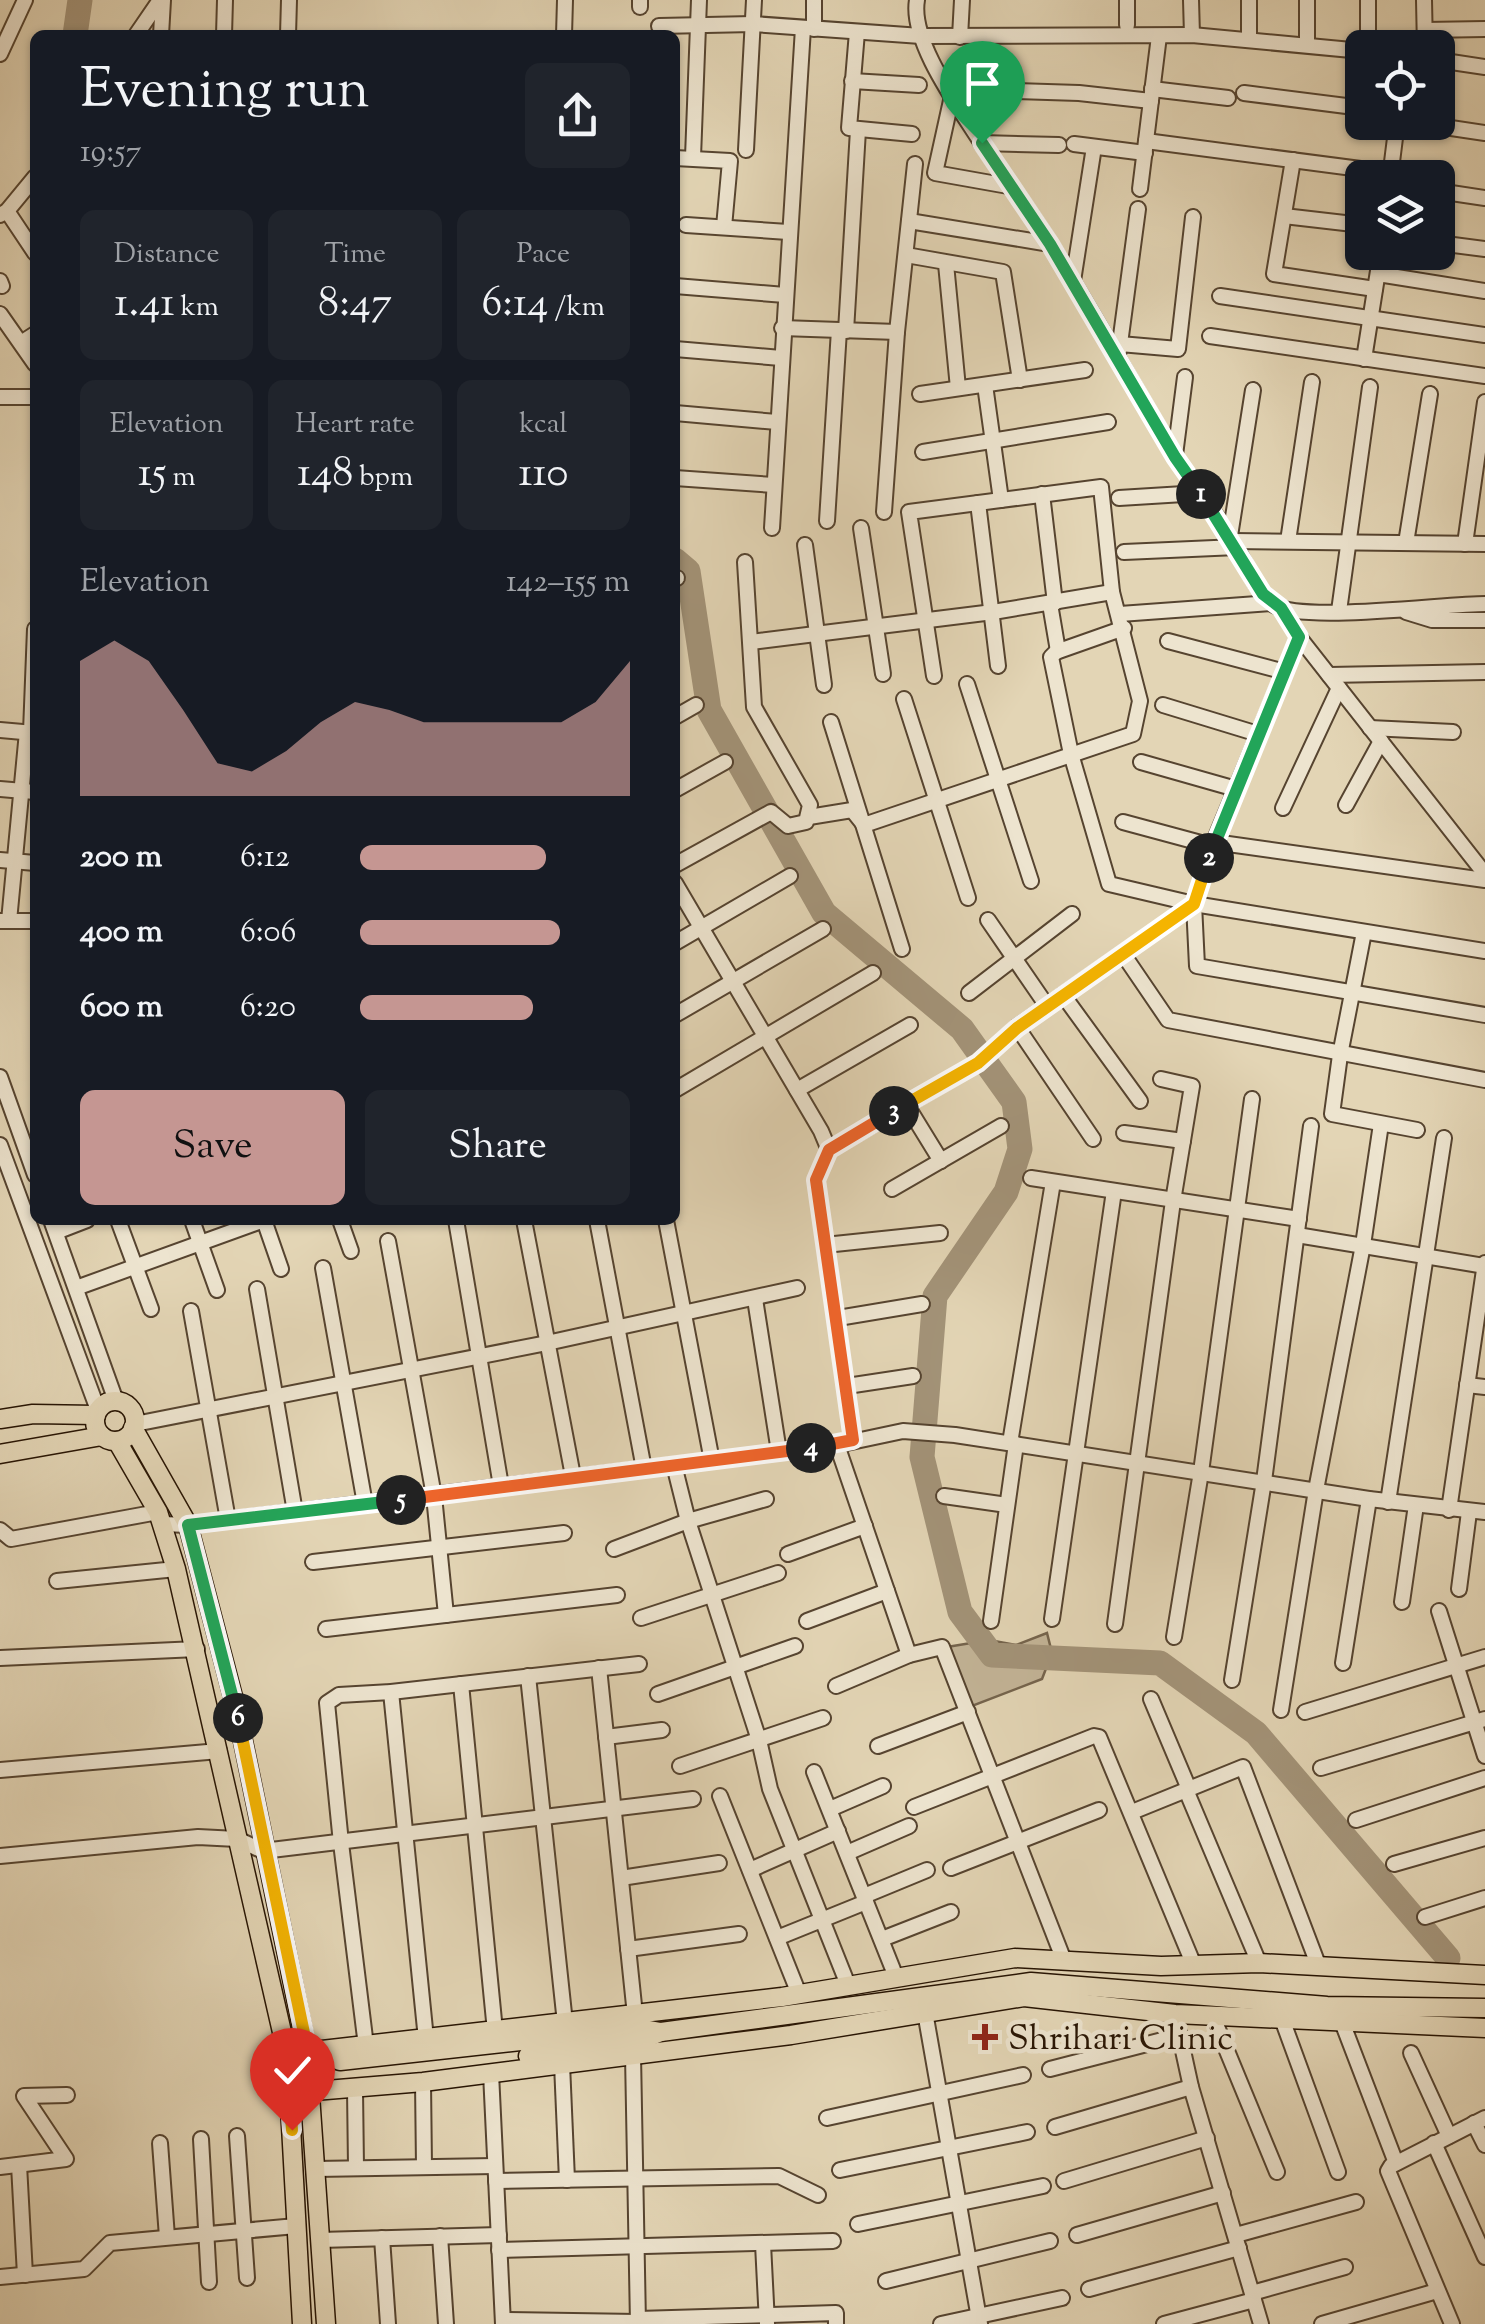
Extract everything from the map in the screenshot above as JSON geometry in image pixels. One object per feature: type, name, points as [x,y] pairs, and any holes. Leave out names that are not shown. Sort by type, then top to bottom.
[{"type":"main road","points":[[302,2324],[286,2054],[176,1569],[160,1518],[109,1438],[96,1426],[97,1413],[106,1403],[116,1400],[130,1408],[134,1426],[188,1525],[237,1712],[263,1851],[320,2091],[316,2170],[326,2324]]},
{"type":"main road","points":[[0,1419],[32,1414],[97,1413]]},
{"type":"main road","points":[[0,1454],[126,1437],[134,1426]]},
{"type":"main road","points":[[286,2054],[635,2016],[1015,1958],[1161,1966],[1260,1963],[1485,1975]]},
{"type":"main road","points":[[1161,1966],[1159,1991],[1166,2013]]},
{"type":"main road","points":[[320,2091],[340,2080],[639,2041],[661,2032],[1018,1983],[1327,2006],[1485,2008]]},
{"type":"main road","points":[[290,2093],[424,2082],[791,2035],[1024,1996],[1213,2017],[1485,2028]]},
{"type":"main road","points":[[312,2052],[340,2061],[638,2028],[661,2032]]},
{"type":"street","points":[[0,54],[6,26],[25,0]]},
{"type":"street","points":[[140,30],[162,0]]},
{"type":"street","points":[[161,30],[162,0]]},
{"type":"street","points":[[224,30],[225,0]]},
{"type":"street","points":[[288,30],[289,0]]},
{"type":"street","points":[[564,0],[564,30]]},
{"type":"street","points":[[692,158],[699,0]]},
{"type":"street","points":[[746,150],[754,0]]},
{"type":"street","points":[[772,528],[788,232],[814,0]]},
{"type":"street","points":[[917,0],[916,23],[950,93],[1120,350],[1175,457],[1299,637],[1485,877]]},
{"type":"street","points":[[960,37],[962,0]]},
{"type":"street","points":[[1127,0],[1127,25]]},
{"type":"street","points":[[1191,0],[1192,35]]},
{"type":"street","points":[[1249,0],[1249,40]]},
{"type":"street","points":[[1307,0],[1307,45]]},
{"type":"street","points":[[1366,30],[1368,0]]},
{"type":"street","points":[[1424,0],[1425,30],[1485,29]]},
{"type":"street","points":[[659,26],[754,24],[960,37],[1192,35],[1345,48]]},
{"type":"street","points":[[857,32],[849,127],[912,134]]},
{"type":"street","points":[[1140,189],[1159,36]]},
{"type":"street","points":[[1455,63],[1485,67]]},
{"type":"street","points":[[852,80],[918,84]]},
{"type":"street","points":[[950,93],[1228,98]]},
{"type":"street","points":[[950,93],[936,174],[1008,186]]},
{"type":"street","points":[[1244,93],[1345,106]]},
{"type":"street","points":[[1455,129],[1485,133]]},
{"type":"street","points":[[826,522],[858,130]]},
{"type":"street","points":[[982,143],[1146,147],[1345,168]]},
{"type":"street","points":[[1073,281],[1094,147]]},
{"type":"street","points":[[680,158],[730,162],[724,227]]},
{"type":"street","points":[[1293,160],[1275,275],[1485,290]]},
{"type":"street","points":[[884,512],[897,332],[915,164]]},
{"type":"street","points":[[30,183],[4,213],[30,247]]},
{"type":"street","points":[[1455,194],[1485,198]]},
{"type":"street","points":[[1120,350],[1138,209]]},
{"type":"street","points":[[1284,216],[1345,223]]},
{"type":"street","points":[[1120,350],[1178,349],[1193,217]]},
{"type":"street","points":[[909,221],[1050,244]]},
{"type":"street","points":[[686,225],[788,232]]},
{"type":"street","points":[[1455,245],[1485,249]]},
{"type":"street","points":[[906,255],[1004,272],[1020,380]]},
{"type":"street","points":[[946,264],[958,388]]},
{"type":"street","points":[[1364,358],[1378,270]]},
{"type":"street","points":[[680,286],[785,295]]},
{"type":"street","points":[[1220,296],[1485,335]]},
{"type":"street","points":[[0,314],[30,356]]},
{"type":"street","points":[[782,328],[897,332]]},
{"type":"street","points":[[1210,336],[1485,376]]},
{"type":"street","points":[[21,343],[30,337]]},
{"type":"street","points":[[680,349],[781,358]]},
{"type":"street","points":[[920,394],[1084,370]]},
{"type":"street","points":[[1175,457],[1186,376]]},
{"type":"street","points":[[1288,542],[1312,382]]},
{"type":"street","points":[[985,385],[1002,500]]},
{"type":"street","points":[[1340,611],[1370,387]]},
{"type":"street","points":[[1233,542],[1254,390]]},
{"type":"street","points":[[1406,542],[1430,394]]},
{"type":"street","points":[[0,397],[30,397]]},
{"type":"street","points":[[1465,544],[1485,402]]},
{"type":"street","points":[[680,413],[777,422]]},
{"type":"street","points":[[923,452],[1108,422]]},
{"type":"street","points":[[680,478],[774,485]]},
{"type":"street","points":[[864,825],[1133,734],[1140,701],[1112,592],[1101,487],[909,512],[934,676]]},
{"type":"street","points":[[1042,494],[1058,651]]},
{"type":"street","points":[[1119,498],[1200,494]]},
{"type":"street","points":[[978,504],[998,666]]},
{"type":"street","points":[[862,528],[883,674]]},
{"type":"street","points":[[1124,552],[1233,542],[1485,544]]},
{"type":"street","points":[[805,545],[824,685]]},
{"type":"street","points":[[744,562],[754,707],[810,805],[808,820]]},
{"type":"street","points":[[751,642],[993,612],[1112,592]]},
{"type":"street","points":[[1485,604],[1430,606],[1405,612],[1276,605],[1122,621],[1052,654],[1051,660],[1071,754],[1108,884],[1194,904],[1485,951]]},
{"type":"street","points":[[1405,612],[1432,620],[1485,620]]},
{"type":"street","points":[[1299,637],[1213,844],[1194,904],[1197,966],[1485,1015]]},
{"type":"street","points":[[1168,641],[1285,672]]},
{"type":"street","points":[[1329,675],[1485,672]]},
{"type":"street","points":[[967,684],[1031,881]]},
{"type":"street","points":[[1283,808],[1339,688]]},
{"type":"street","points":[[904,698],[968,898]]},
{"type":"street","points":[[680,714],[696,705]]},
{"type":"street","points":[[1164,705],[1258,734]]},
{"type":"street","points":[[831,722],[902,949]]},
{"type":"street","points":[[1370,728],[1453,732]]},
{"type":"street","points":[[0,730],[30,732]]},
{"type":"street","points":[[1346,806],[1380,741]]},
{"type":"street","points":[[5,921],[8,861],[28,792],[30,752]]},
{"type":"street","points":[[680,787],[725,762]]},
{"type":"street","points":[[1141,762],[1236,789]]},
{"type":"street","points":[[0,789],[28,792]]},
{"type":"street","points":[[680,862],[771,812],[788,826],[852,810],[864,825]]},
{"type":"street","points":[[1123,822],[1213,844],[1485,877]]},
{"type":"street","points":[[680,940],[790,876]]},
{"type":"street","points":[[680,892],[829,1150]]},
{"type":"street","points":[[853,1440],[816,1180],[829,1150],[978,1063],[1017,1028],[1194,904]]},
{"type":"street","points":[[969,993],[1072,914]]},
{"type":"street","points":[[988,920],[1047,1006]]},
{"type":"street","points":[[680,1012],[823,929]]},
{"type":"street","points":[[1364,932],[1332,1114],[1417,1130]]},
{"type":"street","points":[[1123,954],[1168,1020],[1485,1080]]},
{"type":"street","points":[[680,1087],[873,973]]},
{"type":"street","points":[[1063,995],[1140,1101]]},
{"type":"street","points":[[797,1090],[910,1024]]},
{"type":"street","points":[[1017,1028],[1093,1140]]},
{"type":"street","points":[[0,1077],[30,1160]]},
{"type":"street","points":[[1116,1624],[1192,1085],[1160,1079]]},
{"type":"street","points":[[1174,1637],[1201,1472],[1252,1099]]},
{"type":"street","points":[[906,1104],[941,1161]]},
{"type":"street","points":[[1281,1710],[1381,1124]]},
{"type":"street","points":[[892,1189],[1001,1126]]},
{"type":"street","points":[[1232,1680],[1264,1481],[1312,1126]]},
{"type":"street","points":[[1124,1133],[1182,1141]]},
{"type":"street","points":[[1388,1502],[1444,1138]]},
{"type":"street","points":[[0,1145],[97,1413]]},
{"type":"street","points":[[1031,1178],[1299,1219]]},
{"type":"street","points":[[991,1621],[1013,1443],[1053,1182]]},
{"type":"street","points":[[1052,1620],[1114,1191]]},
{"type":"street","points":[[120,1225],[151,1309]]},
{"type":"street","points":[[194,1225],[217,1290]]},
{"type":"street","points":[[76,1288],[250,1225]]},
{"type":"street","points":[[266,1225],[281,1268]]},
{"type":"street","points":[[342,1225],[352,1251]]},
{"type":"street","points":[[457,1225],[501,1486]]},
{"type":"street","points":[[525,1225],[573,1476]]},
{"type":"street","points":[[598,1225],[644,1468]]},
{"type":"street","points":[[667,1225],[712,1460]]},
{"type":"street","points":[[53,1226],[116,1400]]},
{"type":"street","points":[[825,1245],[940,1233]]},
{"type":"street","points":[[1297,1236],[1485,1264],[1449,1510]]},
{"type":"street","points":[[388,1241],[434,1496],[446,1615]]},
{"type":"street","points":[[324,1268],[365,1504]]},
{"type":"street","points":[[134,1426],[548,1343],[796,1288]]},
{"type":"street","points":[[257,1289],[295,1512]]},
{"type":"street","points":[[754,1299],[778,1452]]},
{"type":"street","points":[[838,1318],[922,1304]]},
{"type":"street","points":[[191,1310],[228,1520]]},
{"type":"street","points":[[847,1386],[913,1376]]},
{"type":"street","points":[[1467,1385],[1485,1387]]},
{"type":"street","points":[[0,1530],[10,1539],[160,1518],[188,1525],[674,1466],[903,1431],[1013,1443],[1416,1506],[1485,1512]]},
{"type":"street","points":[[837,1444],[909,1655]]},
{"type":"street","points":[[674,1466],[759,1740],[770,1789],[848,1985]]},
{"type":"street","points":[[944,1496],[1008,1505]]},
{"type":"street","points":[[614,1549],[688,1521],[766,1499]]},
{"type":"street","points":[[1343,1663],[1369,1499]]},
{"type":"street","points":[[1402,1602],[1416,1506]]},
{"type":"street","points":[[1459,1589],[1468,1512]]},
{"type":"street","points":[[788,1554],[865,1526]]},
{"type":"street","points":[[313,1562],[564,1533]]},
{"type":"street","points":[[57,1581],[176,1569]]},
{"type":"street","points":[[641,1618],[778,1572]]},
{"type":"street","points":[[807,1621],[887,1591]]},
{"type":"street","points":[[326,1628],[617,1595]]},
{"type":"street","points":[[1439,1610],[1456,1666],[1479,1720],[1485,1756]]},
{"type":"street","points":[[658,1694],[796,1646]]},
{"type":"street","points":[[836,1686],[909,1655],[942,1647],[1063,1958]]},
{"type":"street","points":[[0,1658],[197,1650]]},
{"type":"street","points":[[1305,1712],[1485,1657]]},
{"type":"street","points":[[366,2046],[327,1703],[339,1695],[639,1664]]},
{"type":"street","points":[[598,1668],[635,2016]]},
{"type":"street","points":[[528,1676],[565,2023]]},
{"type":"street","points":[[462,1684],[496,2031]]},
{"type":"street","points":[[391,1692],[426,2039]]},
{"type":"street","points":[[1151,1699],[1260,1963]]},
{"type":"street","points":[[878,1746],[968,1712]]},
{"type":"street","points":[[680,1766],[823,1718]]},
{"type":"street","points":[[1321,1768],[1479,1720]]},
{"type":"street","points":[[606,1737],[662,1730]]},
{"type":"street","points":[[914,1807],[1097,1736],[1194,1963]]},
{"type":"street","points":[[0,1770],[219,1751]]},
{"type":"street","points":[[1132,1812],[1240,1766],[1244,1768],[1320,1968]]},
{"type":"street","points":[[814,1772],[896,1978]]},
{"type":"street","points":[[1356,1820],[1485,1778]]},
{"type":"street","points":[[830,1809],[883,1786]]},
{"type":"street","points":[[720,1796],[799,1994]]},
{"type":"street","points":[[0,1856],[198,1836],[237,1839],[263,1851],[693,1799]]},
{"type":"street","points":[[951,1868],[1099,1810]]},
{"type":"street","points":[[846,1853],[909,1826]]},
{"type":"street","points":[[750,1870],[838,1832]]},
{"type":"street","points":[[1394,1864],[1485,1838]]},
{"type":"street","points":[[621,1878],[719,1863]]},
{"type":"street","points":[[777,1938],[927,1870]]},
{"type":"street","points":[[1424,1917],[1485,1898]]},
{"type":"street","points":[[882,1939],[951,1912]]},
{"type":"street","points":[[628,1949],[739,1934]]},
{"type":"street","points":[[925,2012],[979,2320]]},
{"type":"street","points":[[1166,2013],[1178,2036],[1261,2324]]},
{"type":"street","points":[[1213,2017],[1277,2172]]},
{"type":"street","points":[[1282,2019],[1338,2172]]},
{"type":"street","points":[[1342,2022],[1396,2164]]},
{"type":"street","points":[[1050,2068],[1178,2036]]},
{"type":"street","points":[[1411,2053],[1449,2136]]},
{"type":"street","points":[[633,2055],[638,2322]]},
{"type":"street","points":[[562,2064],[567,2180]]},
{"type":"street","points":[[490,2073],[503,2322],[767,2319],[836,2313],[836,2324]]},
{"type":"street","points":[[827,2118],[1023,2075]]},
{"type":"street","points":[[424,2082],[424,2167]]},
{"type":"street","points":[[1055,2126],[1191,2087]]},
{"type":"street","points":[[354,2090],[356,2168]]},
{"type":"street","points":[[25,2275],[7,2163],[66,2158],[24,2096],[67,2096]]},
{"type":"street","points":[[1452,2324],[1388,2169],[1480,2120],[1485,2145]]},
{"type":"street","points":[[840,2170],[1027,2132]]},
{"type":"street","points":[[237,2136],[248,2278]]},
{"type":"street","points":[[1064,2181],[1207,2138]]},
{"type":"street","points":[[201,2139],[209,2282]]},
{"type":"street","points":[[160,2143],[167,2237]]},
{"type":"street","points":[[1434,2144],[1485,2257]]},
{"type":"street","points":[[316,2170],[424,2167],[567,2180],[779,2176],[818,2195]]},
{"type":"street","points":[[858,2224],[1043,2186]]},
{"type":"street","points":[[1078,2235],[1223,2193]]},
{"type":"street","points":[[1089,2290],[1356,2202]]},
{"type":"street","points":[[0,2277],[84,2269],[110,2243],[296,2226]]},
{"type":"street","points":[[320,2240],[440,2236],[636,2248],[833,2242]]},
{"type":"street","points":[[440,2236],[446,2324]]},
{"type":"street","points":[[382,2238],[388,2324]]},
{"type":"street","points":[[886,2280],[1050,2240]]},
{"type":"street","points":[[763,2244],[767,2319]]},
{"type":"street","points":[[1164,2324],[1344,2268]]},
{"type":"street","points":[[1322,2324],[1438,2291]]},
{"type":"street","points":[[941,2324],[979,2320],[1062,2298]]},
{"type":"street","points":[[1393,2324],[1394,2304]]},
{"type":"shaded area","points":[[1047,1633],[1052,1653],[1042,1679],[972,1706],[947,1647],[989,1640],[1016,1645]]},
{"type":"waterway","points":[[76,30],[80,0]]},
{"type":"waterway","points":[[680,564],[688,571],[709,710],[824,913],[962,1029],[1014,1102],[1020,1149],[1006,1192],[935,1296],[922,1457],[960,1612],[992,1655],[1160,1663],[1256,1733],[1448,1958]]},
{"type":"place","name":"Shrihari Clinic","points":[[985,2037]]},
{"type":"route","points":[[292,2130],[286,2054],[308,2052],[237,1712],[188,1525],[674,1466],[853,1440],[816,1180],[829,1150],[978,1063],[1017,1028],[1194,904],[1214,842],[1299,637],[1281,608],[1263,594],[1230,536],[1175,457],[1050,244],[982,143]]}]
